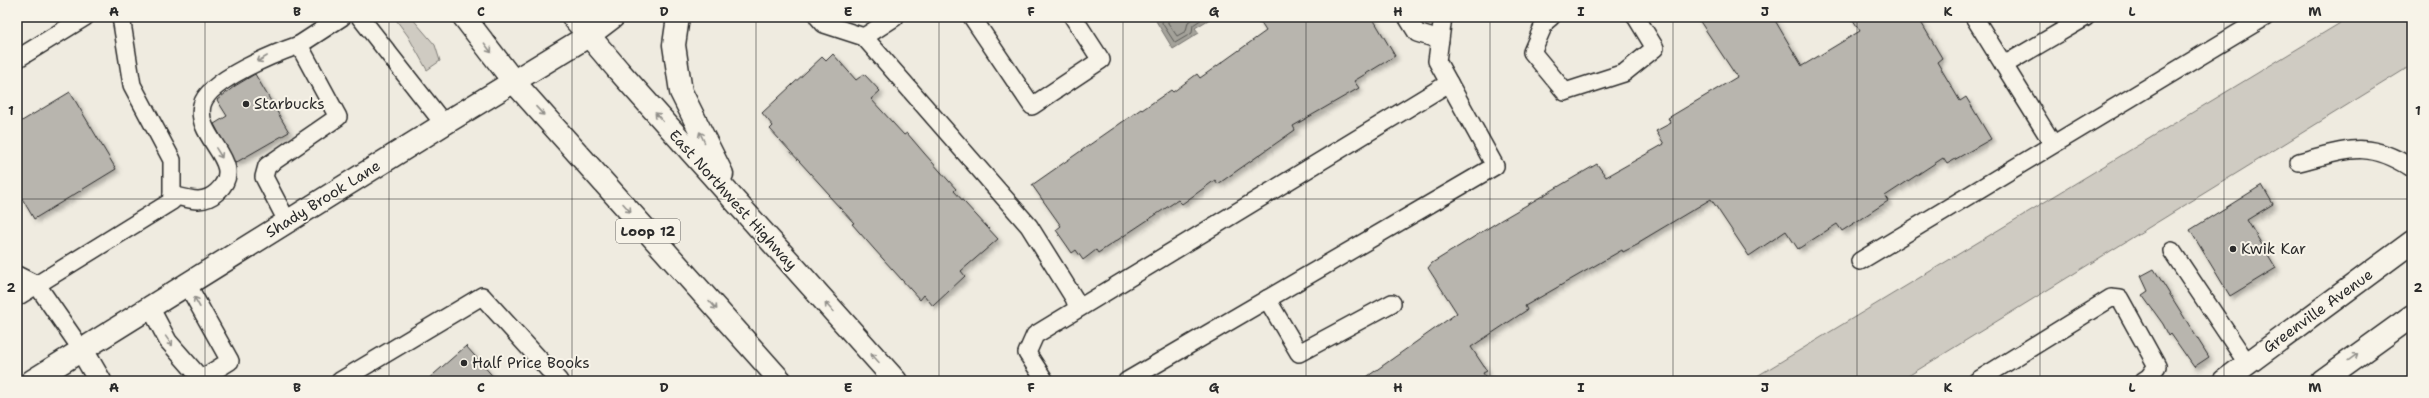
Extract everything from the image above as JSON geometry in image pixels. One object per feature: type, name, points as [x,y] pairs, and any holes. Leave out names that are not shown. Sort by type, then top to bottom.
[{"type":"main road","name":"Loop 12","points":[[464,17],[514,82],[781,381]]},
{"type":"main road","name":"East Northwest Highway","points":[[573,17],[588,36],[750,219],[896,381]]},
{"type":"main road","name":"Shady Brook Lane","points":[[32,381],[588,36],[613,17]]},
{"type":"main road","points":[[678,17],[674,45],[681,92],[714,162],[750,219]]},
{"type":"main road","name":"Greenville Avenue","points":[[2224,381],[2412,242]]},
{"type":"main road","points":[[2322,381],[2412,316]]},
{"type":"main road","points":[[82,350],[100,381]]},
{"type":"lane","points":[[17,59],[85,17]]},
{"type":"lane","points":[[17,297],[172,201],[172,160],[132,85],[121,17]]},
{"type":"lane","points":[[172,195],[197,201],[212,196],[223,187],[229,176],[229,168],[206,131],[201,118],[202,104],[210,90],[268,56],[299,46],[342,17]]},
{"type":"lane","points":[[360,17],[444,124]]},
{"type":"lane","points":[[818,17],[824,24],[864,38],[1029,226],[1074,298],[1078,308]]},
{"type":"lane","points":[[864,38],[895,17]]},
{"type":"lane","points":[[972,17],[1032,106],[1101,60],[1073,17]]},
{"type":"lane","points":[[1407,17],[1417,33],[1440,40]]},
{"type":"lane","points":[[1127,381],[1495,166],[1437,61],[1443,17]]},
{"type":"lane","points":[[1551,17],[1545,22],[1532,52],[1565,92],[1624,73],[1655,48],[1636,17]]},
{"type":"lane","points":[[1974,17],[2053,144]]},
{"type":"lane","points":[[2004,65],[2086,17]]},
{"type":"lane","points":[[1860,261],[2265,17]]},
{"type":"lane","points":[[287,222],[264,178],[266,166],[338,117],[299,46]]},
{"type":"lane","points":[[1045,381],[1028,353],[1035,335],[1449,83]]},
{"type":"lane","points":[[2299,162],[2354,148],[2365,149],[2396,158],[2412,168]]},
{"type":"lane","points":[[2172,251],[2247,363]]},
{"type":"lane","points":[[17,275],[37,285],[82,350]]},
{"type":"lane","points":[[150,307],[168,340],[202,380],[230,361],[187,284]]},
{"type":"lane","points":[[340,381],[482,296],[559,381]]},
{"type":"lane","points":[[1976,381],[2111,298],[2120,299],[2148,346],[2157,366],[2149,377],[2143,381]]},
{"type":"lane","points":[[1267,299],[1299,353],[1392,303]]},
{"type":"shaded area","points":[[394,17],[411,17],[435,45],[440,61],[427,70],[408,36]]},
{"type":"shaded area","points":[[2350,17],[2412,17],[2412,65],[1900,381],[1749,381]]},
{"type":"water","points":[[1162,17],[1213,17],[1195,28],[1199,33],[1173,49],[1156,21]]},
{"type":"building","points":[[1257,17],[1372,17],[1395,56],[1354,81],[1359,88],[1293,126],[1295,130],[1218,184],[1215,180],[1182,204],[1178,200],[1098,253],[1096,250],[1083,260],[1076,250],[1072,253],[1056,230],[1061,226],[1032,185],[1141,109],[1142,110],[1171,90],[1173,92],[1197,74],[1200,78],[1266,31]]},
{"type":"building","points":[[1697,17],[1773,17],[1802,66],[1860,31],[1851,17],[1918,17],[1942,58],[1937,62],[1960,101],[1966,97],[1991,139],[1947,164],[1943,158],[1885,196],[1888,201],[1842,231],[1837,224],[1798,249],[1786,231],[1749,256],[1711,199],[1639,242],[1639,244],[1623,252],[1622,250],[1525,306],[1527,310],[1471,347],[1487,371],[1483,373],[1488,381],[1361,381],[1457,313],[1428,268],[1432,263],[1501,220],[1597,164],[1606,177],[1664,144],[1656,131],[1671,123],[1668,118],[1737,77]]},
{"type":"building","points":[[833,54],[856,80],[864,74],[880,91],[871,99],[904,135],[907,133],[956,189],[954,191],[998,239],[961,271],[965,276],[933,306],[924,295],[920,300],[874,249],[852,224],[854,223],[828,195],[829,194],[770,129],[773,126],[762,113],[822,57],[826,61]]},
{"type":"building","name":"Starbucks","points":[[255,74],[289,132],[235,163],[214,124],[227,116],[217,100],[235,86]]},
{"type":"building","points":[[70,92],[116,169],[34,219],[17,190],[17,124]]},
{"type":"building","name":"Kwik Kar","points":[[2262,185],[2273,204],[2247,220],[2276,268],[2230,296],[2190,230]]},
{"type":"building","points":[[2154,269],[2209,357],[2194,367],[2171,334],[2169,336],[2163,324],[2142,295],[2148,291],[2141,276]]},
{"type":"building","name":"Half Price Books","points":[[466,346],[497,381],[426,381]]},
{"type":"place","name":"Starbucks","points":[[246,104]]},
{"type":"place","name":"Kwik Kar","points":[[2233,249]]},
{"type":"place","name":"Half Price Books","points":[[464,363]]}]
